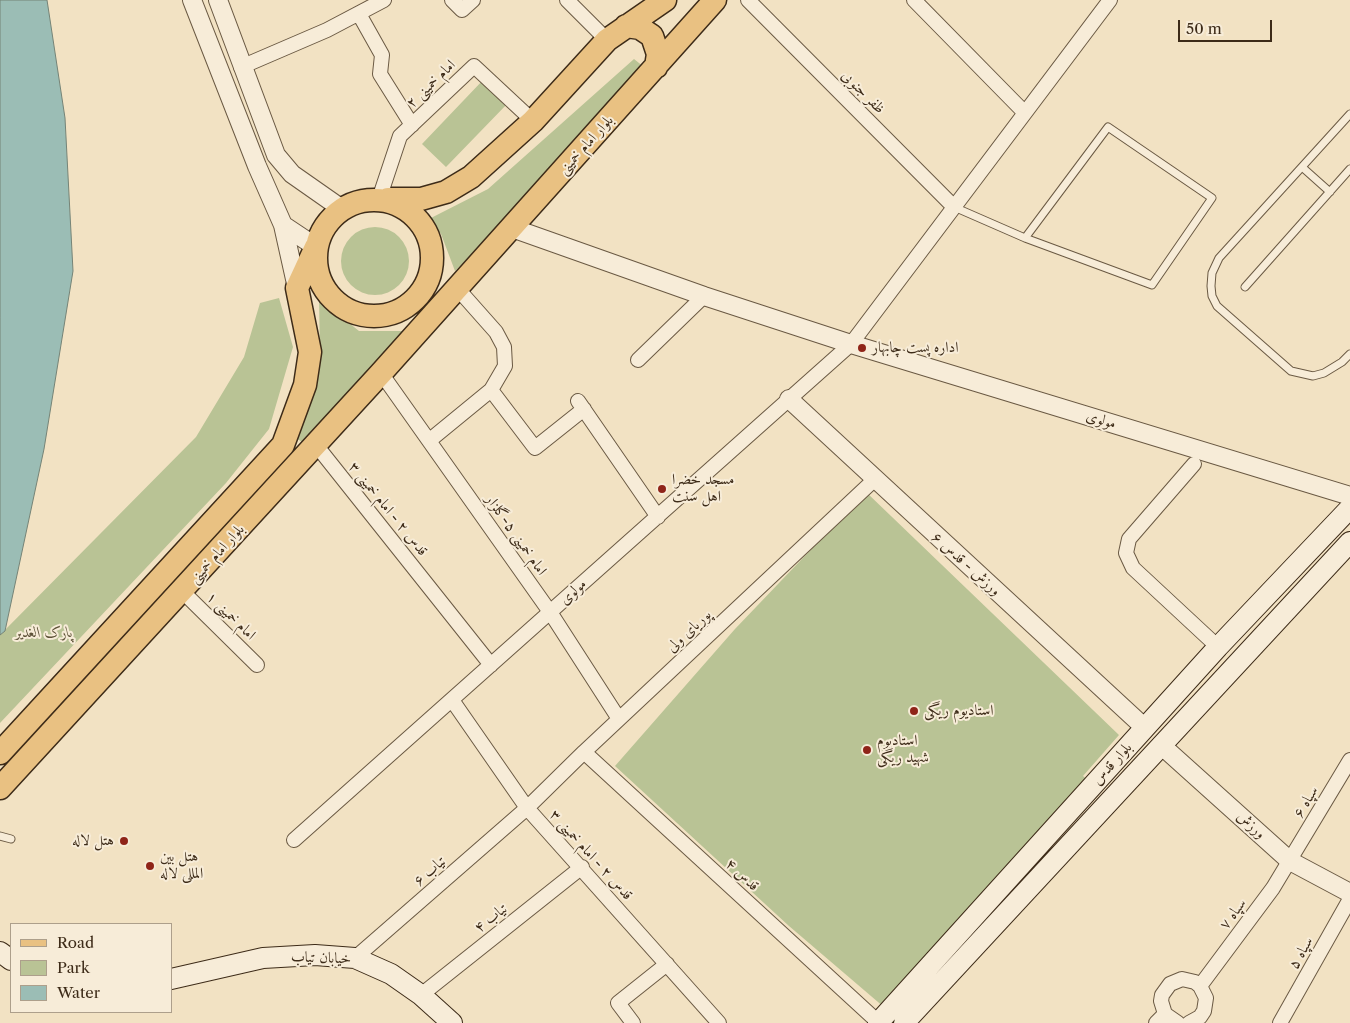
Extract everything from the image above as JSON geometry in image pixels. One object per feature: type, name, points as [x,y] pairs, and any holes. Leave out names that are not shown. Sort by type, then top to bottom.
[{"type":"main road","points":[[297,288],[322,232],[330,219],[342,209],[366,200],[421,199],[446,192],[471,177],[533,121],[607,40],[665,0]]},
{"type":"main road","name":"بلوار امام خمینی","points":[[0,788],[381,373],[715,0]]},
{"type":"main road","points":[[626,26],[640,28],[652,36],[658,54],[656,67]]},
{"type":"main road","points":[[316,246],[316,270],[321,284],[329,296],[340,306],[354,313],[368,316],[383,316],[404,308],[421,294],[432,268],[433,255],[428,234],[416,217],[406,208],[380,199]]},
{"type":"main road","name":"بلوار امام خمینی","points":[[0,753],[283,446],[305,385],[310,352],[297,288]]},
{"type":"main road","points":[[421,294],[457,288]]},
{"type":"main road","points":[[421,294],[431,317]]},
{"type":"main road","points":[[283,446],[308,453]]},
{"type":"main road","name":"بلوار قدس","points":[[878,1023],[1218,648],[1350,508]]},
{"type":"main road","name":"بلوار قدس","points":[[904,1023],[1350,542]]},
{"type":"main road","points":[[1145,728],[1161,745]]},
{"type":"main road","name":"خیابان تیاب","points":[[172,979],[263,958],[315,955],[355,958],[390,974],[421,995],[452,1023]]},
{"type":"street","points":[[192,0],[257,166],[283,225],[297,288]]},
{"type":"street","points":[[218,0],[241,67],[276,155],[292,174],[342,209]]},
{"type":"street","points":[[241,67],[327,30],[384,0]]},
{"type":"street","points":[[452,0],[462,10],[473,0]]},
{"type":"street","points":[[567,0],[607,40]]},
{"type":"street","name":"ظفر جنوبی","points":[[748,0],[954,208]]},
{"type":"street","points":[[914,0],[1024,114]]},
{"type":"street","name":"مولوی","points":[[294,840],[851,344],[1024,114],[1102,3]]},
{"type":"street","points":[[359,14],[382,55],[380,74],[412,124]]},
{"type":"street","name":"امام خمینی ۲","points":[[380,199],[400,136],[474,66],[533,121]]},
{"type":"street","points":[[257,166],[263,170],[268,169],[276,155]]},
{"type":"street","points":[[283,225],[316,246]]},
{"type":"street","name":"مولوی","points":[[512,228],[704,296],[851,344],[1350,496]]},
{"type":"street","points":[[430,440],[491,390],[506,366],[504,347],[496,332],[457,288]]},
{"type":"street","points":[[638,360],[704,296]]},
{"type":"street","name":"امام خمینی ۵-گلزار","points":[[381,373],[550,612],[618,719]]},
{"type":"street","points":[[491,390],[535,448],[581,405],[658,517]]},
{"type":"street","name":"ورزش - قدس ۶","points":[[789,400],[1145,728]]},
{"type":"street","name":"قدس ۲ - امام خمینی ۳","points":[[308,453],[491,665]]},
{"type":"street","points":[[1194,464],[1128,539],[1126,553],[1133,568],[1218,648]]},
{"type":"street","name":"پوریای ولی","points":[[527,808],[618,719],[874,480]]},
{"type":"street","name":"امام خمینی ۱","points":[[182,591],[257,664]]},
{"type":"street","name":"قدس ۲ - امام خمینی ۳","points":[[452,700],[527,808],[582,867],[719,1023]]},
{"type":"street","name":"ورزش","points":[[1161,745],[1290,861],[1350,893]]},
{"type":"street","name":"قدس ۴","points":[[584,752],[878,1023]]},
{"type":"street","name":"سپاه ۶","points":[[1290,861],[1350,760]]},
{"type":"street","name":"تیاب ۶","points":[[355,958],[527,808]]},
{"type":"street","name":"سپاه ۷","points":[[1200,986],[1273,888],[1290,861]]},
{"type":"street","name":"تیاب ۴","points":[[421,995],[582,867]]},
{"type":"street","name":"سپاه ۵","points":[[1280,1023],[1350,898]]},
{"type":"street","points":[[633,1023],[618,1003],[667,964]]},
{"type":"street","points":[[1178,1023],[1160,1018],[1162,994],[1175,980],[1188,979],[1200,986],[1206,998],[1204,1011],[1193,1022]]},
{"type":"lane","points":[[1350,114],[1220,258],[1212,273],[1212,296],[1217,306],[1291,371],[1313,376],[1324,373],[1342,362],[1350,354]]},
{"type":"lane","points":[[954,208],[1025,238],[1152,285],[1212,198],[1108,127],[1025,238]]},
{"type":"lane","points":[[1302,167],[1330,192]]},
{"type":"lane","points":[[1246,287],[1350,169]]},
{"type":"lane","points":[[0,836],[11,839]]},
{"type":"green space","points":[[634,59],[649,71],[515,213],[455,271],[441,234],[429,219],[488,189]]},
{"type":"green space","points":[[484,79],[509,102],[446,167],[422,144]]},
{"type":"green space","points":[[375,227],[388,230],[399,237],[406,248],[409,261],[406,274],[399,285],[388,292],[375,295],[362,292],[351,285],[344,274],[341,261],[344,248],[351,237],[362,230]]},
{"type":"green space","points":[[324,296],[339,315],[359,331],[409,331],[308,445],[297,439],[320,358],[319,297]]},
{"type":"green space","name":"پارک الغدیر","points":[[279,298],[293,347],[269,429],[226,483],[0,723],[0,635],[196,437],[244,357],[260,303]]},
{"type":"green space","name":"استادیوم شهید ریگی","points":[[866,492],[1119,735],[1083,776],[1091,783],[885,1008],[789,926],[615,766],[735,629]]},
{"type":"water","points":[[0,0],[47,0],[65,118],[73,271],[44,449],[5,631],[0,635]]},
{"type":"place","name":"اداره پست چابهار","points":[[862,348]]},
{"type":"place","name":"مسجد خضرا اهل سنت","points":[[662,489]]},
{"type":"place","name":"استادیوم ریگی","points":[[914,711]]},
{"type":"place","name":"استادیوم شهید ریگی","points":[[867,750]]},
{"type":"place","name":"هتل لاله","points":[[124,841]]},
{"type":"place","name":"هتل بین المللی لاله","points":[[150,866]]}]
